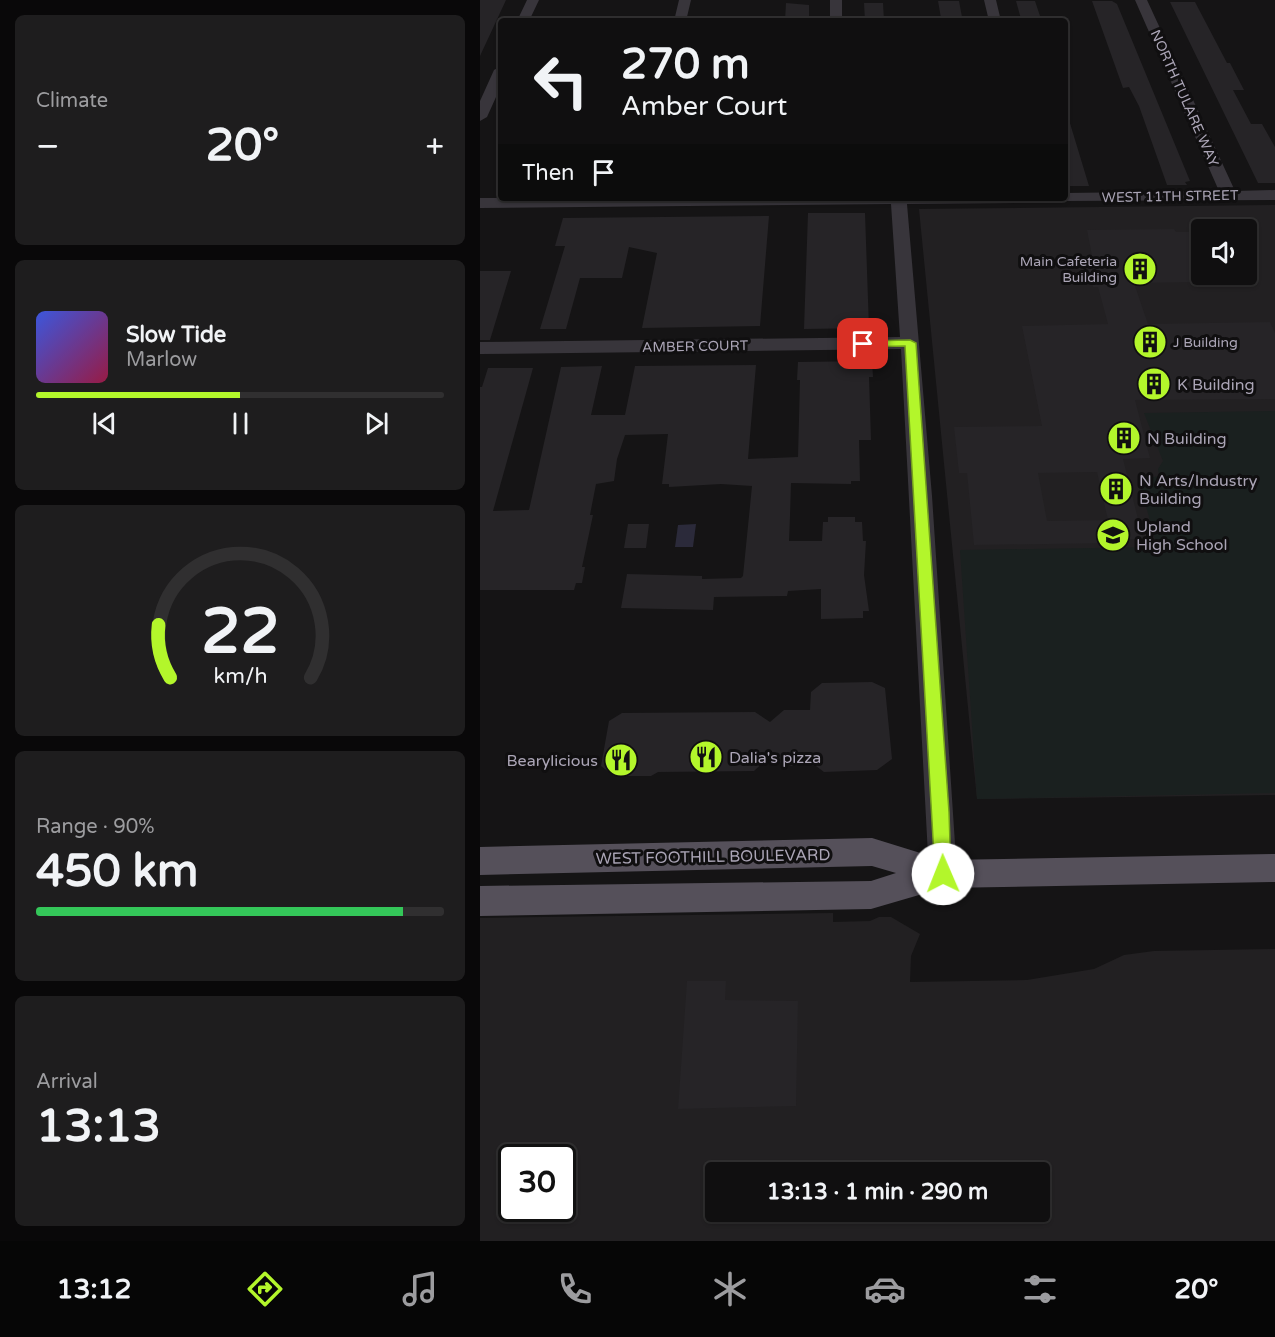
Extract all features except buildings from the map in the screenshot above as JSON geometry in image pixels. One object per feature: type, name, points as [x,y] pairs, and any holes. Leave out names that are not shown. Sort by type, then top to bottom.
[{"type":"main road","name":"WEST FOOTHILL BOULEVARD","points":[[480,861],[872,852],[943,874]]},
{"type":"main road","name":"WEST FOOTHILL BOULEVARD","points":[[480,901],[871,895],[943,874],[1275,868]]},
{"type":"street","points":[[524,18],[533,0]]},
{"type":"street","points":[[681,18],[685,0]]},
{"type":"street","points":[[836,0],[836,18]]},
{"type":"street","points":[[990,0],[994,18]]},
{"type":"street","name":"NORTH TULARE WAY","points":[[1141,0],[1229,195]]},
{"type":"street","points":[[480,117],[498,77]]},
{"type":"street","name":"WEST 11TH STREET","points":[[1068,198],[1275,195]]},
{"type":"street","points":[[480,203],[586,201]]},
{"type":"street","points":[[899,201],[939,778],[943,874]]},
{"type":"street","name":"AMBER COURT","points":[[480,348],[910,343]]},
{"type":"shaded area","name":"Upland High School","points":[[1275,205],[1275,795],[977,799],[919,209]]},
{"type":"shaded area","points":[[1275,411],[1275,793],[977,799],[960,550],[1157,547],[1139,480],[1159,476],[1158,469],[1163,461],[1144,413]]},
{"type":"shaded area","points":[[696,524],[693,547],[675,547],[678,525]]},
{"type":"shaded area","points":[[833,913],[833,922],[870,921],[879,917],[891,917],[920,934],[911,956],[910,982],[1027,980],[1094,969],[1124,955],[1154,951],[1275,949],[1275,1241],[480,1241],[480,918]]},
{"type":"place","name":"Main Cafeteria Building","points":[[1140,269]]},
{"type":"place","name":"J Building","points":[[1150,342]]},
{"type":"place","name":"K Building","points":[[1154,384]]},
{"type":"place","name":"N Building","points":[[1124,438]]},
{"type":"place","name":"N Arts/Industry Building","points":[[1116,489]]},
{"type":"place","name":"Upland High School","points":[[1113,535]]},
{"type":"place","name":"Dalia's pizza","points":[[706,757]]},
{"type":"place","name":"Bearylicious","points":[[621,760]]},
{"type":"route","points":[[863,344],[910,343],[941,812],[943,874]]}]
